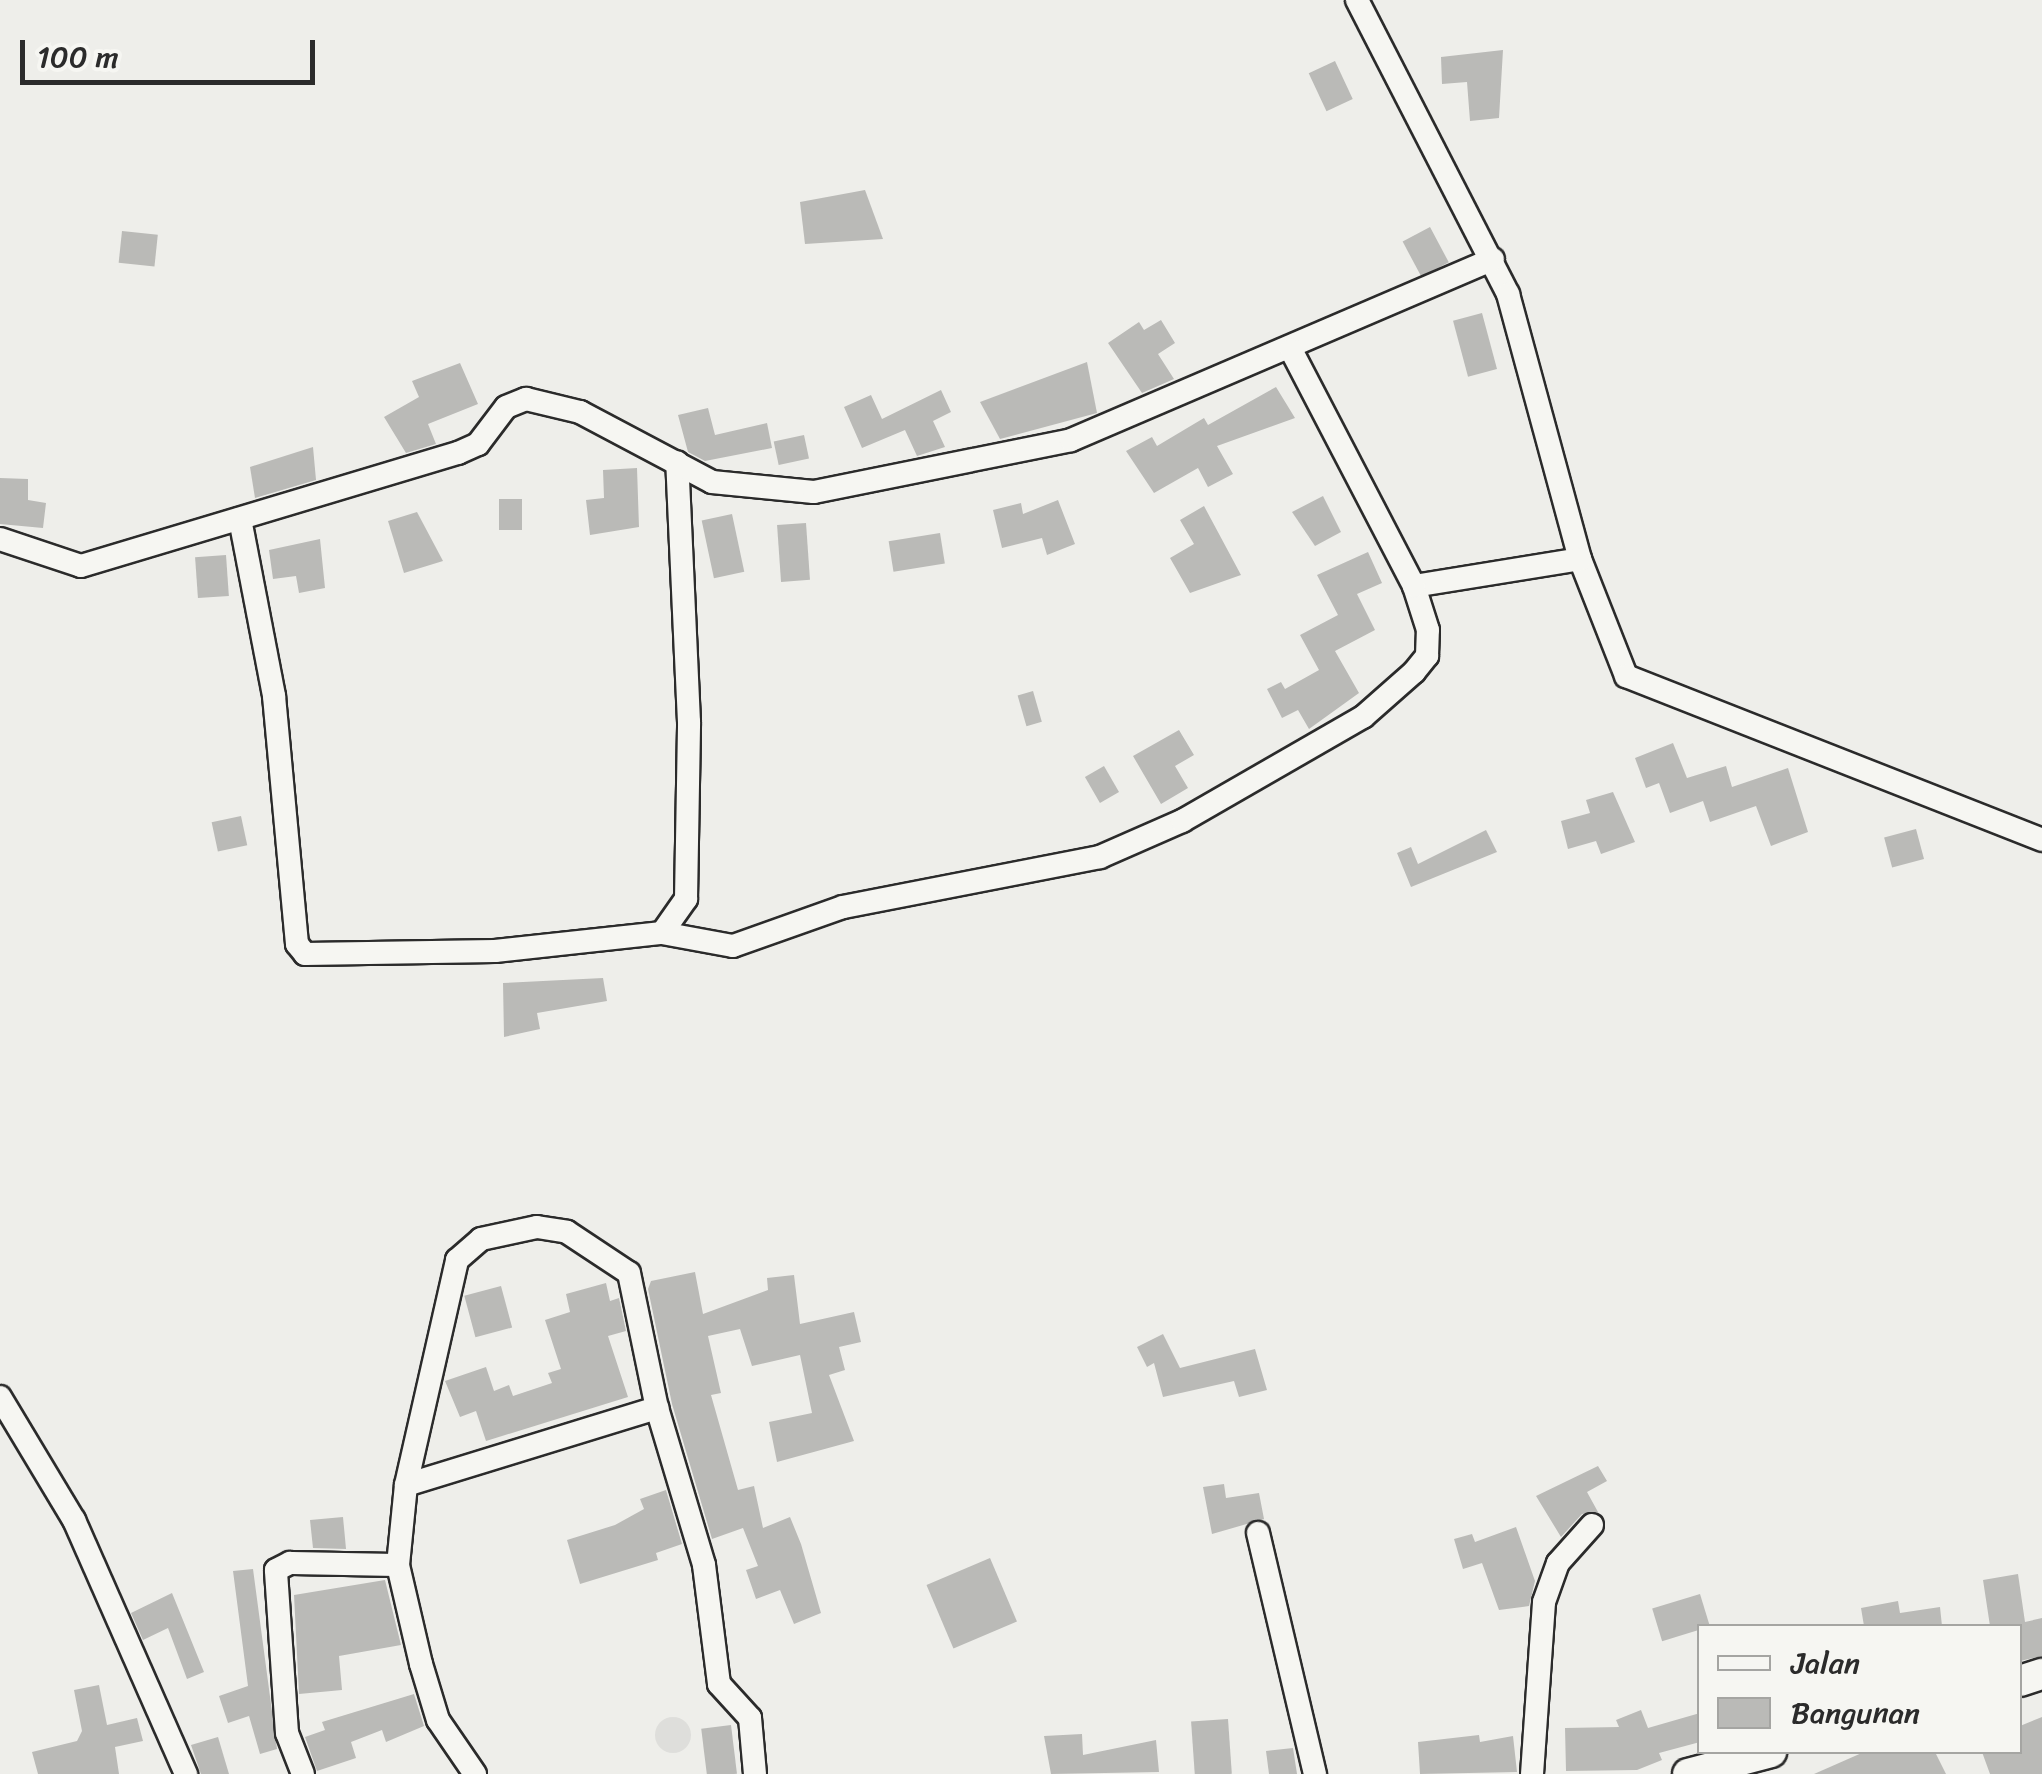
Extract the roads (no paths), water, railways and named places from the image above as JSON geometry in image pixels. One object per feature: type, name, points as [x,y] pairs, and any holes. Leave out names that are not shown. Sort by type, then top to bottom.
[{"type":"main road","points":[[1703,1772],[1765,1754]]},
{"type":"street","points":[[1357,0],[1493,260],[1580,558],[1614,660],[1643,688],[2042,840]]},
{"type":"street","points":[[0,539],[82,566],[458,454],[478,444],[506,407],[526,399],[580,412],[677,462],[754,492],[814,492],[1071,440],[1290,350],[1493,260]]},
{"type":"street","points":[[240,520],[274,696],[297,944],[305,954],[495,951],[662,933],[733,946],[843,908],[1100,857],[1182,822],[1362,717],[1422,665],[1428,630],[1414,586],[1290,350]]},
{"type":"street","points":[[662,933],[686,899],[689,722],[677,462]]},
{"type":"street","points":[[1414,586],[1580,558]]},
{"type":"street","points":[[476,1774],[438,1720],[398,1565],[406,1485],[456,1260],[480,1239],[537,1227],[567,1232],[629,1273],[657,1408],[704,1565],[720,1684],[750,1718],[755,1774]]},
{"type":"street","points":[[0,1398],[74,1520],[186,1774]]},
{"type":"street","points":[[406,1485],[657,1408]]},
{"type":"street","points":[[1532,1774],[1547,1592],[1558,1562],[1592,1524]]},
{"type":"street","points":[[1258,1533],[1315,1774]]},
{"type":"street","points":[[303,1774],[286,1733],[276,1570],[290,1563],[398,1565]]}]
